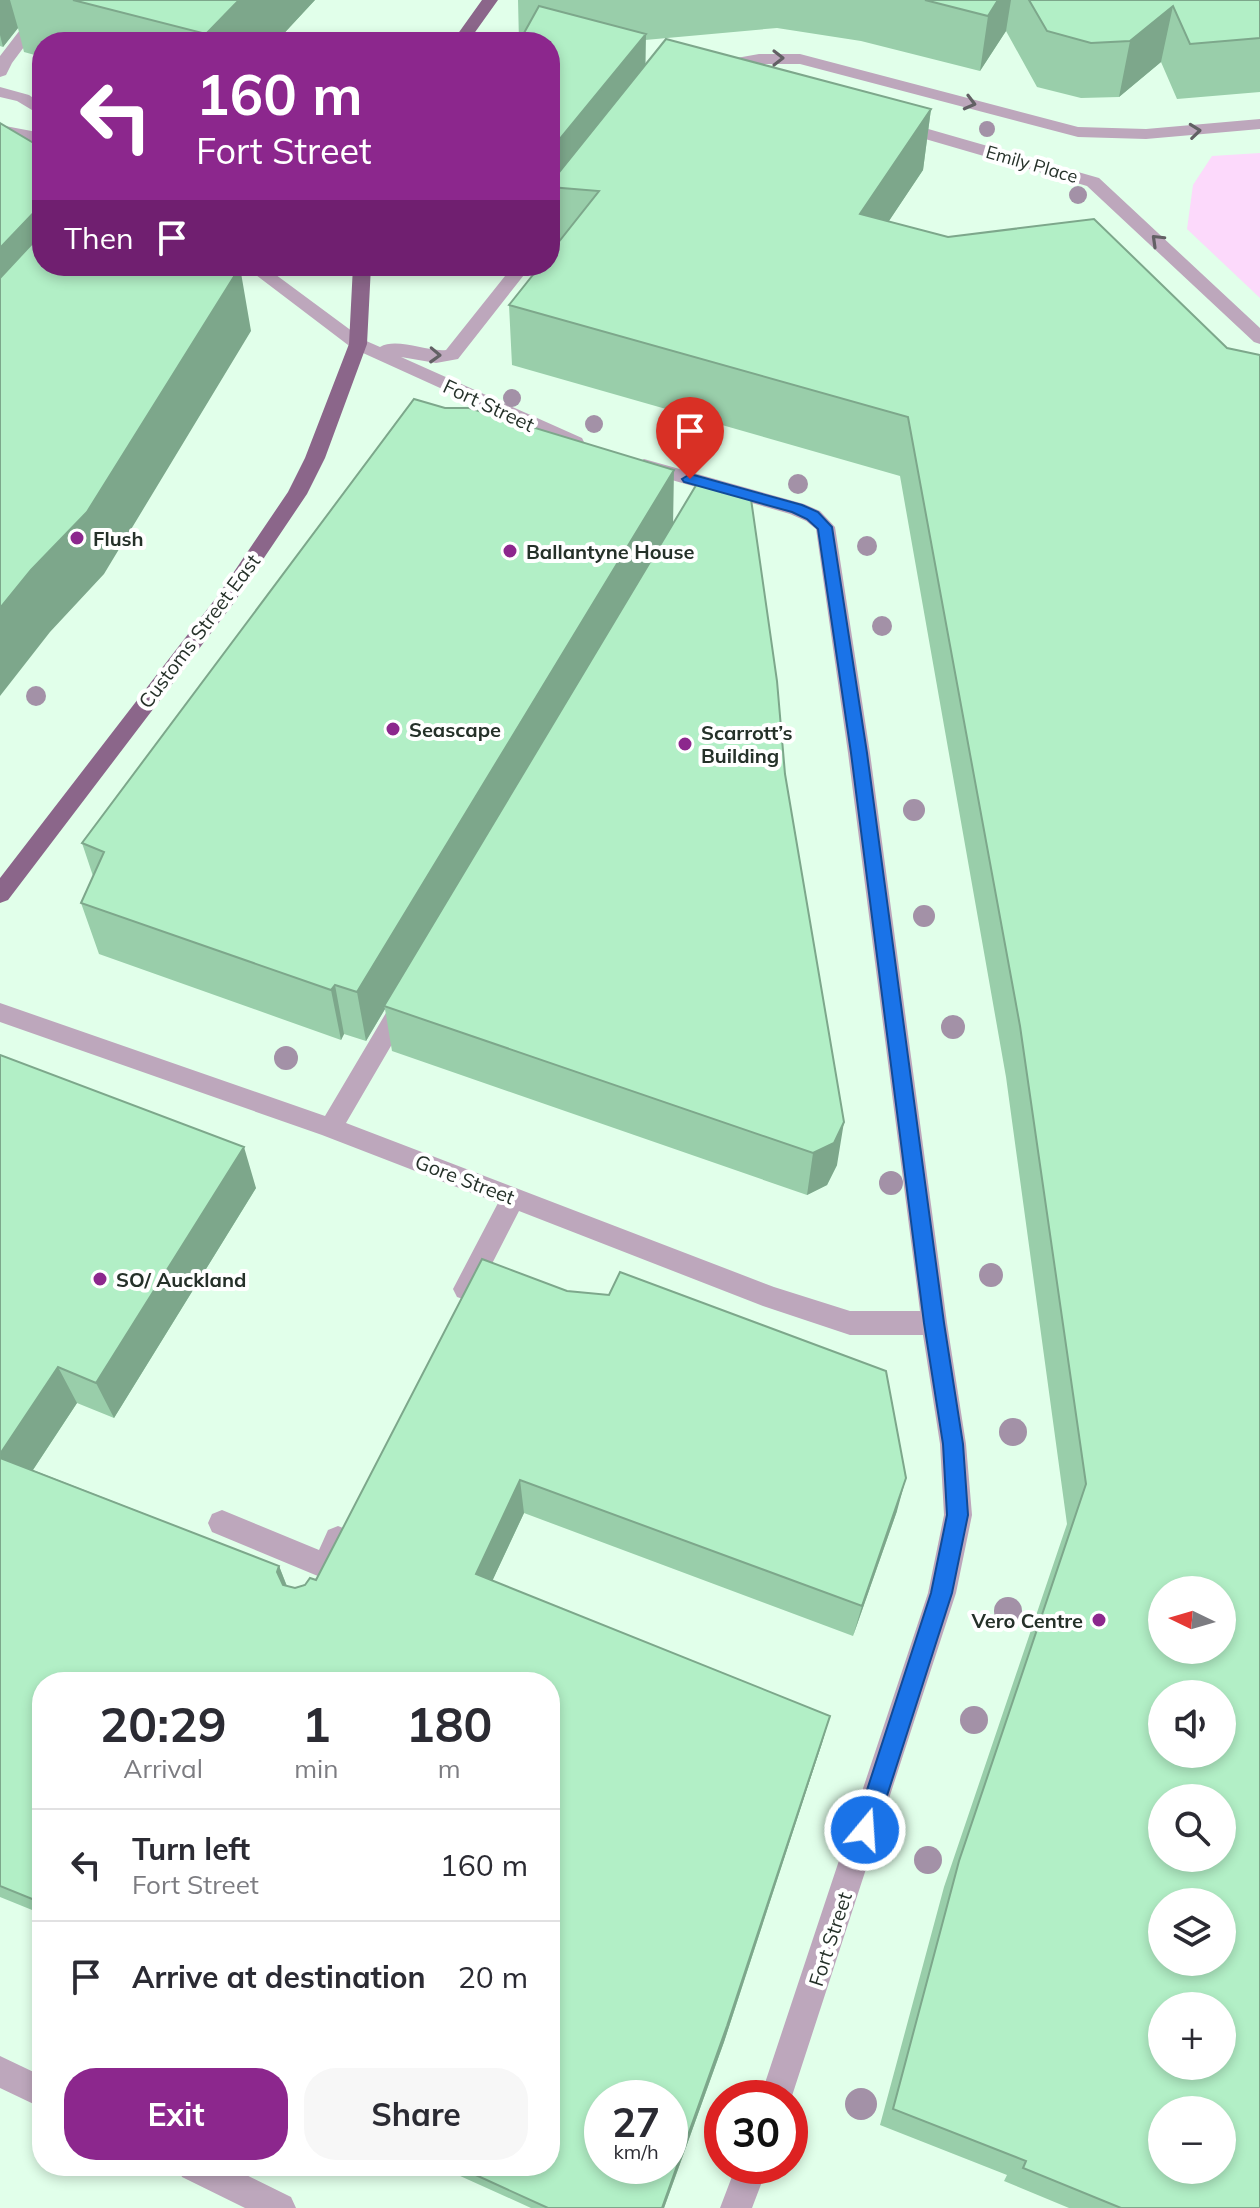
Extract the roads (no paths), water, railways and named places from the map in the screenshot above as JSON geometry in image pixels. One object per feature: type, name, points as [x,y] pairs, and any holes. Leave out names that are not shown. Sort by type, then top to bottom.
[{"type":"main road","points":[[467,32],[490,0]]},
{"type":"main road","name":"Customs Street East","points":[[0,894],[272,533],[315,458],[358,344],[361,276]]},
{"type":"street","points":[[0,72],[51,0]]},
{"type":"street","points":[[698,71],[739,60],[790,58],[826,64],[1078,132],[1104,135],[1143,135],[1260,124]]},
{"type":"street","name":"Emily Place","points":[[895,82],[883,108],[907,129],[1093,182],[1260,338]]},
{"type":"street","points":[[0,92],[23,98],[32,104]]},
{"type":"street","points":[[0,130],[32,136]]},
{"type":"street","name":"Fort Street","points":[[266,276],[358,344],[553,434],[596,449]]},
{"type":"street","points":[[358,344],[436,357],[452,355],[514,276]]},
{"type":"street","name":"Fort Street","points":[[625,459],[813,516],[825,527],[953,1444],[958,1515],[942,1593],[782,2080]]},
{"type":"street","points":[[699,505],[711,485]]},
{"type":"street","points":[[331,1128],[411,990]]},
{"type":"street","name":"Gore Street","points":[[0,1012],[331,1128],[772,1298],[850,1323],[934,1323]]},
{"type":"street","points":[[455,1312],[513,1198]]},
{"type":"street","points":[[222,1523],[318,1578],[346,1523]]},
{"type":"street","points":[[0,2072],[32,2087]]},
{"type":"street","points":[[214,2176],[280,2208]]},
{"type":"street","points":[[736,2208],[745,2184]]},
{"type":"place","name":"Flush","points":[[77,538]]},
{"type":"place","name":"Ballantyne House","points":[[510,551]]},
{"type":"place","name":"Seascape","points":[[393,729]]},
{"type":"place","name":"Scarrott’s Building","points":[[685,744]]},
{"type":"place","name":"SO/ Auckland","points":[[100,1279]]},
{"type":"place","name":"Vero Centre","points":[[1099,1620]]}]
